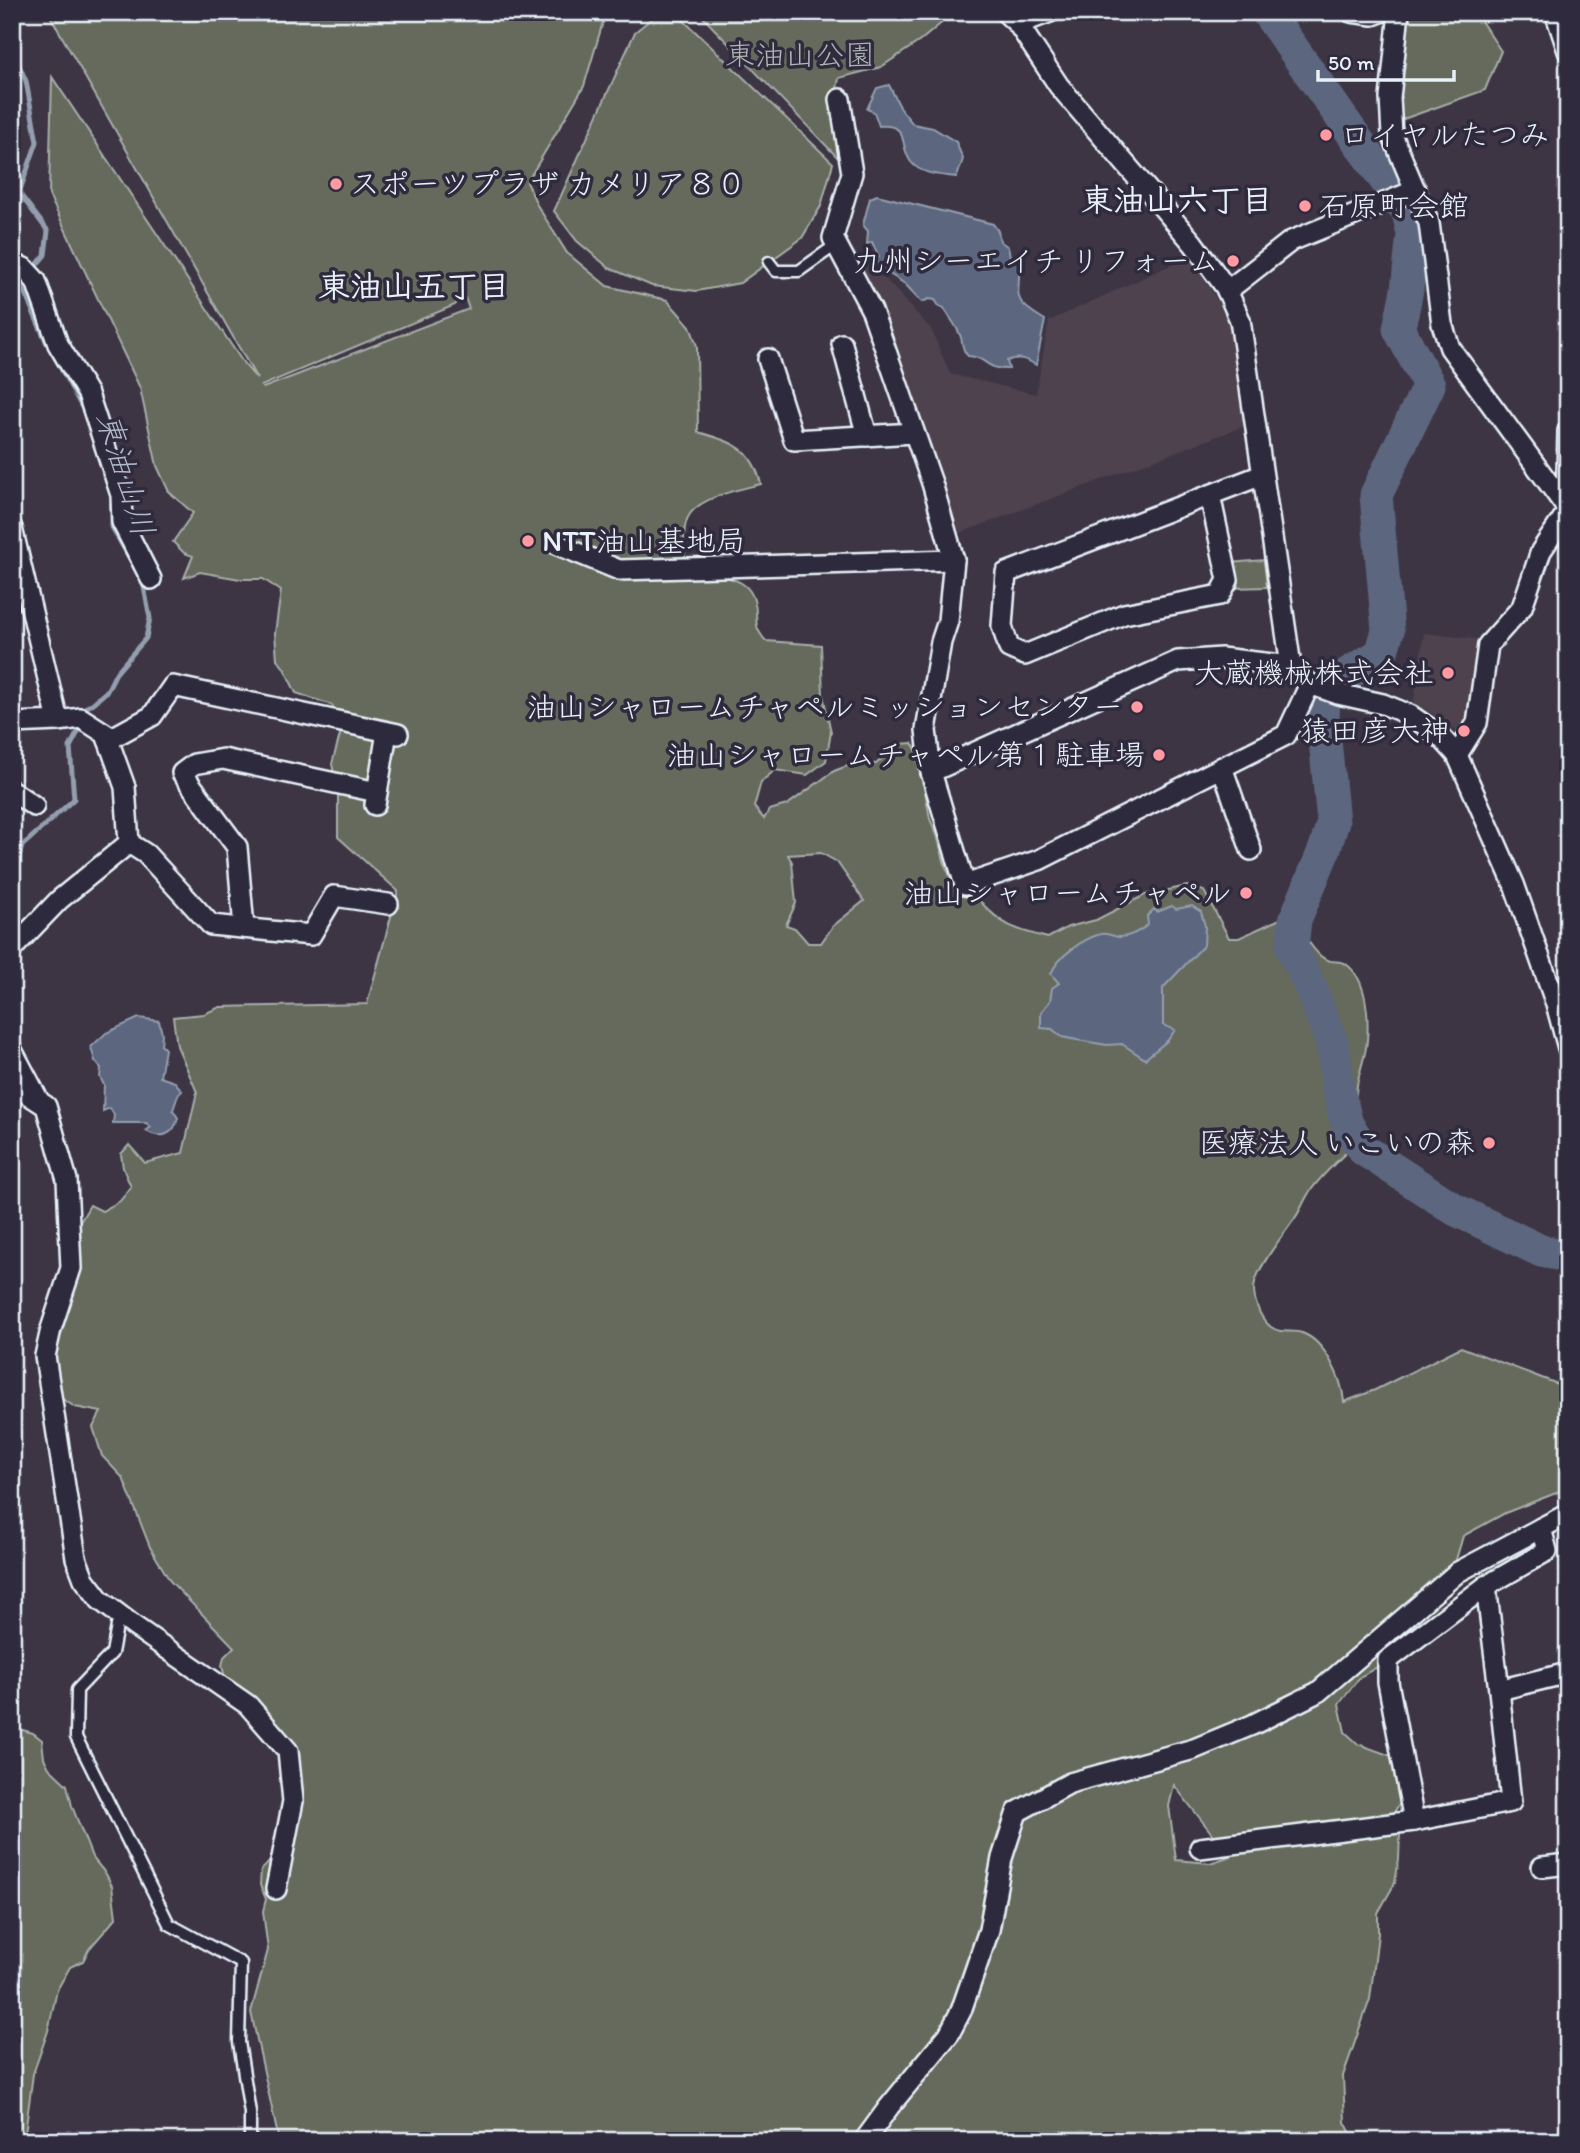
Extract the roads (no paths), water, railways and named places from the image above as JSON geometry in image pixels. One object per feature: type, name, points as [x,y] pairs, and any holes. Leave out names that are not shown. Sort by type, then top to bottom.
[{"type":"street","points":[[1050,12],[1011,18],[1059,86],[1193,243],[1227,291],[1240,320],[1291,666]]},
{"type":"street","points":[[1350,12],[1373,15],[1381,12]]},
{"type":"street","points":[[1399,12],[1390,98],[1392,135],[1413,192],[1429,222],[1441,324],[1450,348],[1567,513]]},
{"type":"street","points":[[1555,12],[1568,51]]},
{"type":"street","points":[[840,99],[852,173],[833,238],[872,312],[954,560],[948,621],[941,642],[926,730],[931,772],[965,885],[1039,860],[1286,735],[1310,684]]},
{"type":"street","points":[[1227,291],[1291,241],[1413,192]]},
{"type":"street","points":[[24,270],[58,344],[88,394],[121,495],[122,522],[151,579]]},
{"type":"street","points":[[842,344],[867,436]]},
{"type":"street","points":[[768,359],[794,440],[914,433]]},
{"type":"street","points":[[1457,755],[1476,723],[1488,645],[1522,607],[1541,551],[1567,513],[1568,431]]},
{"type":"street","points":[[1210,495],[1228,580],[1220,595],[1124,614],[1025,655],[1009,648],[1002,626],[1006,573],[1262,475]]},
{"type":"street","points":[[12,528],[58,721]]},
{"type":"street","points":[[558,545],[619,570],[954,560]]},
{"type":"street","points":[[931,772],[1178,661],[1221,658],[1291,666],[1310,684],[1338,694],[1383,704],[1410,715],[1439,735],[1457,755],[1514,884],[1556,1004],[1568,1048]]},
{"type":"street","points":[[108,740],[152,716],[173,686],[392,733],[376,799],[223,759],[194,764],[182,773],[237,847],[244,929]]},
{"type":"street","points":[[12,723],[81,718],[106,734],[125,787],[128,843]]},
{"type":"street","points":[[1222,767],[1251,850]]},
{"type":"street","points":[[12,792],[34,806]]},
{"type":"street","points":[[128,843],[146,854],[211,925],[311,935],[334,896],[388,904]]},
{"type":"street","points":[[12,949],[59,900],[128,843]]},
{"type":"street","points":[[12,1050],[39,1101]]},
{"type":"street","points":[[12,1084],[46,1106],[67,1180],[71,1268],[45,1356],[76,1558],[83,1579],[100,1600],[248,1705],[288,1751],[293,1801],[276,1889]]},
{"type":"street","points":[[864,2141],[949,2034],[961,2011],[989,1930],[1002,1858],[1017,1812],[1070,1783],[1194,1749],[1252,1726],[1318,1692],[1458,1572],[1568,1514]]},
{"type":"street","points":[[1414,1821],[1388,1682],[1388,1660],[1486,1587],[1546,1551],[1541,1528]]},
{"type":"street","points":[[1200,1848],[1414,1821],[1511,1802],[1486,1587]]},
{"type":"street","points":[[1499,1690],[1568,1673]]},
{"type":"street","points":[[1542,1867],[1568,1864]]},
{"type":"lane","points":[[769,262],[776,271],[799,271],[836,244]]},
{"type":"lane","points":[[119,1614],[112,1653],[77,1690],[76,1737],[169,1924],[241,1963],[239,2042],[250,2112],[250,2141]]},
{"type":"water","points":[[889,85],[901,109],[913,124],[933,128],[956,142],[963,159],[957,177],[920,170],[907,155],[900,132],[889,126],[879,126],[874,112],[867,109],[877,88]]},
{"type":"water","points":[[877,195],[993,224],[1000,241],[1008,247],[1010,256],[1019,262],[1018,290],[1021,301],[1045,320],[1036,365],[1018,358],[1007,361],[1009,369],[1001,369],[968,356],[958,331],[944,308],[935,300],[922,302],[905,284],[877,266],[876,260],[879,257],[872,242],[867,244],[868,231],[863,225],[870,198]]},
{"type":"water","points":[[1172,906],[1176,909],[1192,906],[1201,912],[1205,926],[1204,945],[1163,988],[1163,1025],[1175,1030],[1168,1040],[1145,1059],[1122,1044],[1107,1045],[1077,1040],[1062,1037],[1052,1029],[1041,1028],[1041,1012],[1050,1001],[1052,988],[1059,983],[1051,974],[1065,955],[1094,936],[1105,934],[1122,937],[1134,934],[1148,925],[1147,916],[1154,909],[1157,912]]},
{"type":"water","points":[[139,1018],[159,1021],[161,1045],[165,1049],[160,1077],[175,1082],[182,1091],[173,1110],[178,1118],[176,1124],[170,1132],[162,1135],[146,1131],[151,1127],[146,1123],[113,1123],[114,1115],[110,1108],[103,1111],[104,1085],[100,1077],[101,1068],[95,1061],[91,1047],[106,1033]]},
{"type":"waterway","points":[[1267,12],[1408,212],[1413,234],[1407,290],[1399,329],[1429,385],[1376,495],[1388,631],[1381,654],[1341,678],[1324,699],[1323,719],[1333,822],[1295,920],[1292,948],[1333,1046],[1338,1089],[1347,1124],[1364,1150],[1456,1210],[1541,1251],[1568,1256]]},
{"type":"waterway","name":"東油山川","points":[[12,50],[26,81],[37,142],[19,193],[48,231],[45,255],[21,284],[46,341],[84,411]]},
{"type":"waterway","name":"東油山川","points":[[112,503],[112,527],[135,568]]},
{"type":"waterway","name":"東油山川","points":[[76,712],[91,705],[107,691],[116,673],[146,638],[150,618],[143,582]]},
{"type":"waterway","name":"東油山川","points":[[12,880],[22,846],[74,799],[70,747],[80,728],[74,726]]},
{"type":"place","name":"ロイヤルたつみ","points":[[1326,135]]},
{"type":"place","name":"スポーツプラザ カメリア８０","points":[[336,184]]},
{"type":"place","name":"石原町会館","points":[[1305,206]]},
{"type":"place","name":"九州シーエイチ リフォーム","points":[[1233,261]]},
{"type":"place","name":"NTT油山基地局","points":[[528,541]]},
{"type":"place","name":"大蔵機械株式会社","points":[[1448,673]]},
{"type":"place","name":"油山シャロームチャペルミッションセンター","points":[[1137,707]]},
{"type":"place","name":"猿田彦大神","points":[[1464,731]]},
{"type":"place","name":"油山シャロームチャペル第１駐車場","points":[[1159,755]]},
{"type":"place","name":"油山シャロームチャペル","points":[[1246,893]]},
{"type":"place","name":"医療法人 いこいの森","points":[[1489,1143]]},
{"type":"district","name":"東油山六丁目","points":[[1177,200]]},
{"type":"district","name":"東油山五丁目","points":[[414,286]]},
{"type":"park label","name":"東油山公園","points":[[800,55]]}]
